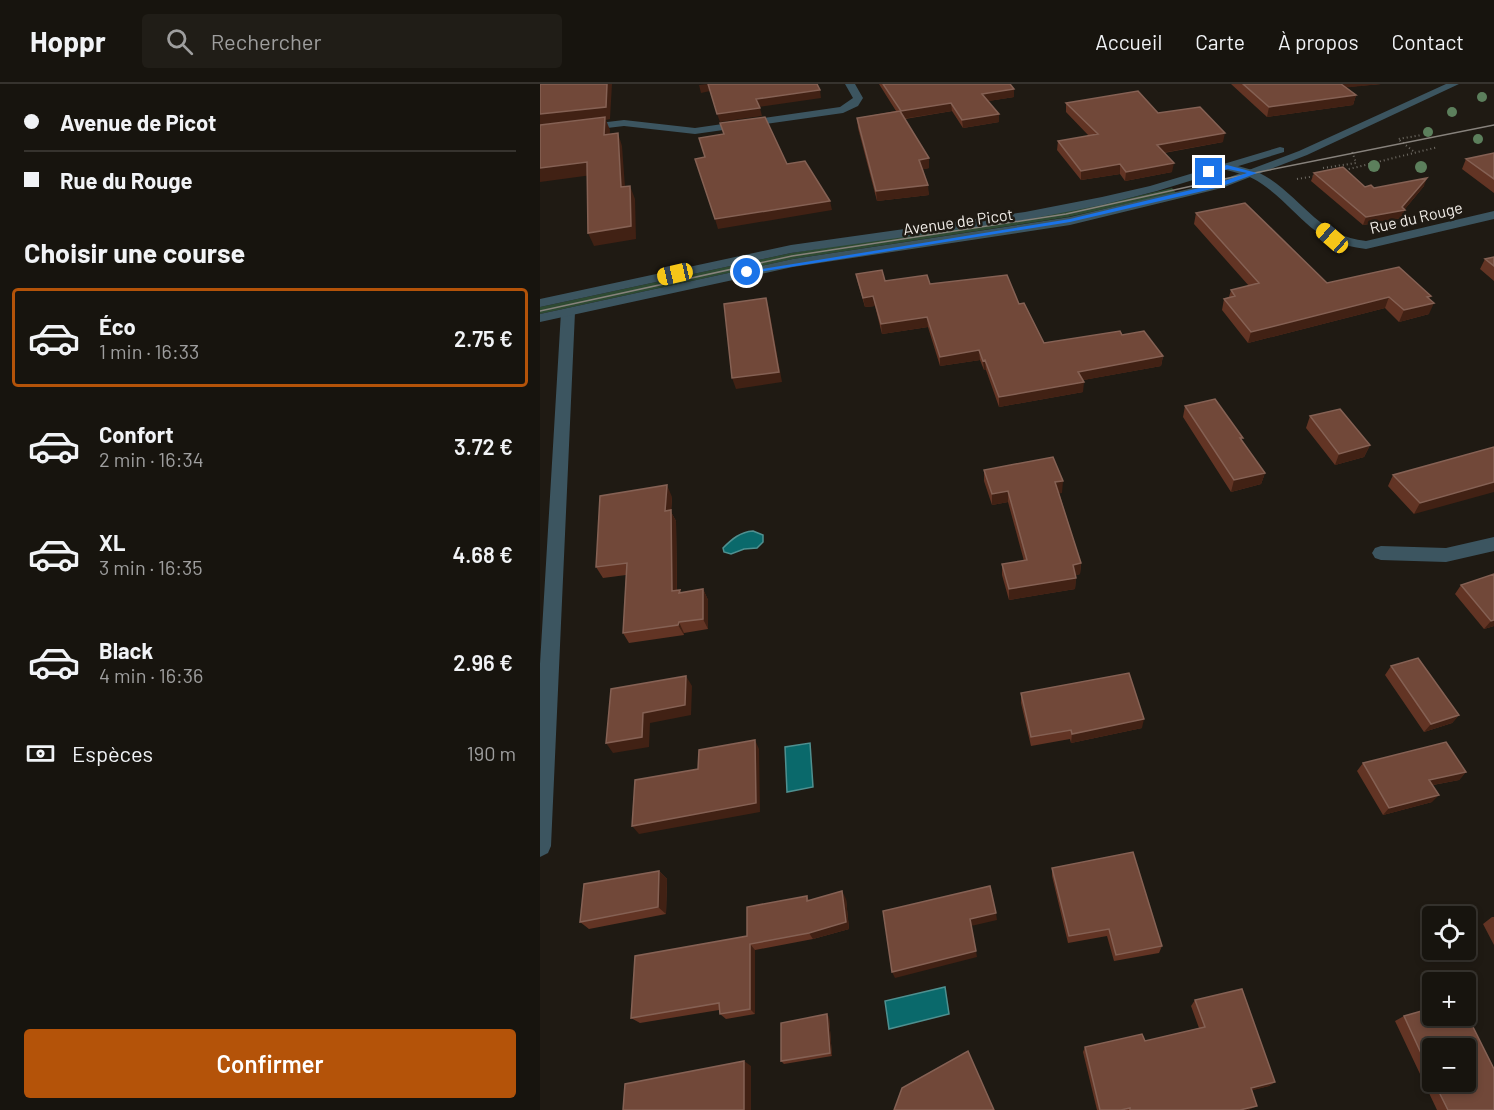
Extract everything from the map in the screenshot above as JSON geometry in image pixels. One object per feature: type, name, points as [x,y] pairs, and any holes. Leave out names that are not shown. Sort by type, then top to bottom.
[{"type":"street","points":[[540,133],[624,123],[646,124],[677,131],[694,130],[843,110],[854,105],[858,99],[850,84]]},
{"type":"street","name":"Avenue de Picot","points":[[540,318],[794,263],[1070,220],[1218,186],[1312,149],[1454,84]]},
{"type":"street","name":"Avenue de Picot","points":[[540,303],[791,249],[1065,209],[1153,189],[1371,122]]},
{"type":"street","name":"Rue du Rouge","points":[[1227,167],[1254,173],[1332,238],[1354,246],[1494,215]]},
{"type":"street","points":[[540,846],[544,668],[568,312]]},
{"type":"street","points":[[1381,553],[1446,555],[1494,544]]},
{"type":"path","points":[[1414,152],[1398,140],[1422,135]]},
{"type":"path","points":[[1332,173],[1438,147]]},
{"type":"path","points":[[1271,185],[1322,175]]},
{"type":"green space","points":[[1172,188],[1176,193],[1068,217],[793,259],[540,314],[540,307],[791,253],[1104,204]]},
{"type":"water","points":[[753,531],[763,535],[763,542],[757,548],[744,549],[731,554],[724,552],[723,548],[733,539],[740,534]]},
{"type":"water","points":[[810,743],[813,787],[787,792],[785,747]]},
{"type":"water","points":[[945,987],[949,1014],[889,1029],[885,1001]]},
{"type":"building","points":[[540,84],[607,84],[606,107],[540,114]]},
{"type":"building","points":[[708,84],[817,84],[820,90],[756,99],[760,108],[717,114]]},
{"type":"building","points":[[883,84],[1010,84],[1014,89],[982,94],[999,114],[962,120],[951,103],[901,111]]},
{"type":"building","points":[[1243,84],[1341,84],[1356,95],[1269,107]]},
{"type":"building","points":[[1138,91],[1158,113],[1200,107],[1225,133],[1157,145],[1174,163],[1126,172],[1120,164],[1081,171],[1058,141],[1098,134],[1066,103]]},
{"type":"building","points":[[900,111],[929,158],[919,160],[928,185],[876,191],[857,118]]},
{"type":"building","points":[[605,117],[604,135],[618,133],[621,187],[630,186],[631,226],[588,233],[587,162],[540,168],[540,125]]},
{"type":"building","points":[[765,117],[787,164],[805,161],[830,201],[715,219],[695,159],[705,157],[699,138],[724,134],[720,123]]},
{"type":"building","points":[[1494,153],[1494,179],[1466,159]]},
{"type":"building","points":[[1343,167],[1365,187],[1371,185],[1374,188],[1427,178],[1402,207],[1405,210],[1366,217],[1314,173]]},
{"type":"building","points":[[1245,203],[1327,283],[1399,267],[1431,296],[1427,297],[1434,303],[1404,310],[1389,297],[1251,332],[1224,299],[1235,296],[1231,290],[1259,283],[1196,213]]},
{"type":"building","points":[[1494,257],[1494,266],[1485,259]]},
{"type":"building","points":[[882,270],[885,281],[927,275],[930,284],[1007,275],[1019,304],[1024,303],[1044,343],[1120,331],[1122,335],[1144,331],[1163,356],[1078,372],[1084,382],[999,397],[979,350],[940,357],[927,317],[881,324],[873,296],[863,298],[856,274]]},
{"type":"building","points":[[766,298],[779,372],[732,378],[724,304]]},
{"type":"building","points":[[1215,399],[1265,473],[1234,480],[1185,406]]},
{"type":"building","points":[[1340,409],[1370,445],[1339,454],[1310,416]]},
{"type":"building","points":[[1494,447],[1494,482],[1420,503],[1393,475]]},
{"type":"building","points":[[1053,457],[1063,481],[1055,482],[1081,563],[1073,565],[1076,578],[1009,589],[1002,564],[1027,560],[1008,491],[992,494],[984,470]]},
{"type":"building","points":[[667,485],[665,511],[671,510],[672,591],[680,590],[679,593],[703,589],[703,619],[623,633],[627,563],[596,567],[600,496]]},
{"type":"building","points":[[1494,574],[1494,620],[1491,621],[1461,585]]},
{"type":"building","points":[[1418,658],[1459,715],[1431,724],[1391,666]]},
{"type":"building","points":[[1129,673],[1144,719],[1072,734],[1071,730],[1031,737],[1021,693]]},
{"type":"building","points":[[686,676],[685,705],[643,713],[642,737],[606,743],[611,689]]},
{"type":"building","points":[[755,740],[756,803],[632,826],[635,780],[698,769],[699,750]]},
{"type":"building","points":[[1446,742],[1466,772],[1429,780],[1439,795],[1389,808],[1363,763]]},
{"type":"building","points":[[1133,852],[1162,946],[1116,955],[1109,929],[1069,936],[1052,868]]},
{"type":"building","points":[[659,871],[658,907],[580,922],[584,884]]},
{"type":"building","points":[[990,886],[996,913],[970,919],[976,951],[892,972],[883,911]]},
{"type":"building","points":[[842,891],[846,922],[809,933],[750,944],[750,1009],[720,1014],[719,1003],[631,1018],[635,956],[747,936],[747,907],[807,896],[807,901]]},
{"type":"building","points":[[1242,989],[1275,1082],[1251,1088],[1257,1106],[1240,1110],[1130,1110],[1130,1108],[1100,1110],[1085,1047],[1142,1034],[1145,1041],[1205,1027],[1195,1000]]},
{"type":"building","points":[[1422,1011],[1422,1026],[1472,1026],[1494,1069],[1494,1110],[1448,1110],[1439,1092],[1476,1092],[1476,1038],[1422,1038],[1422,1055],[1404,1016]]},
{"type":"building","points":[[827,1014],[830,1053],[781,1061],[781,1023]]},
{"type":"building","points":[[968,1051],[994,1110],[894,1110],[902,1088]]},
{"type":"building","points":[[744,1061],[744,1110],[623,1110],[625,1084]]},
{"type":"tram line","points":[[540,311],[792,256],[1066,214],[1219,180],[1494,125]]},
{"type":"route","points":[[747,272],[1070,220],[1218,186],[1254,173],[1235,167],[1209,172]]}]
